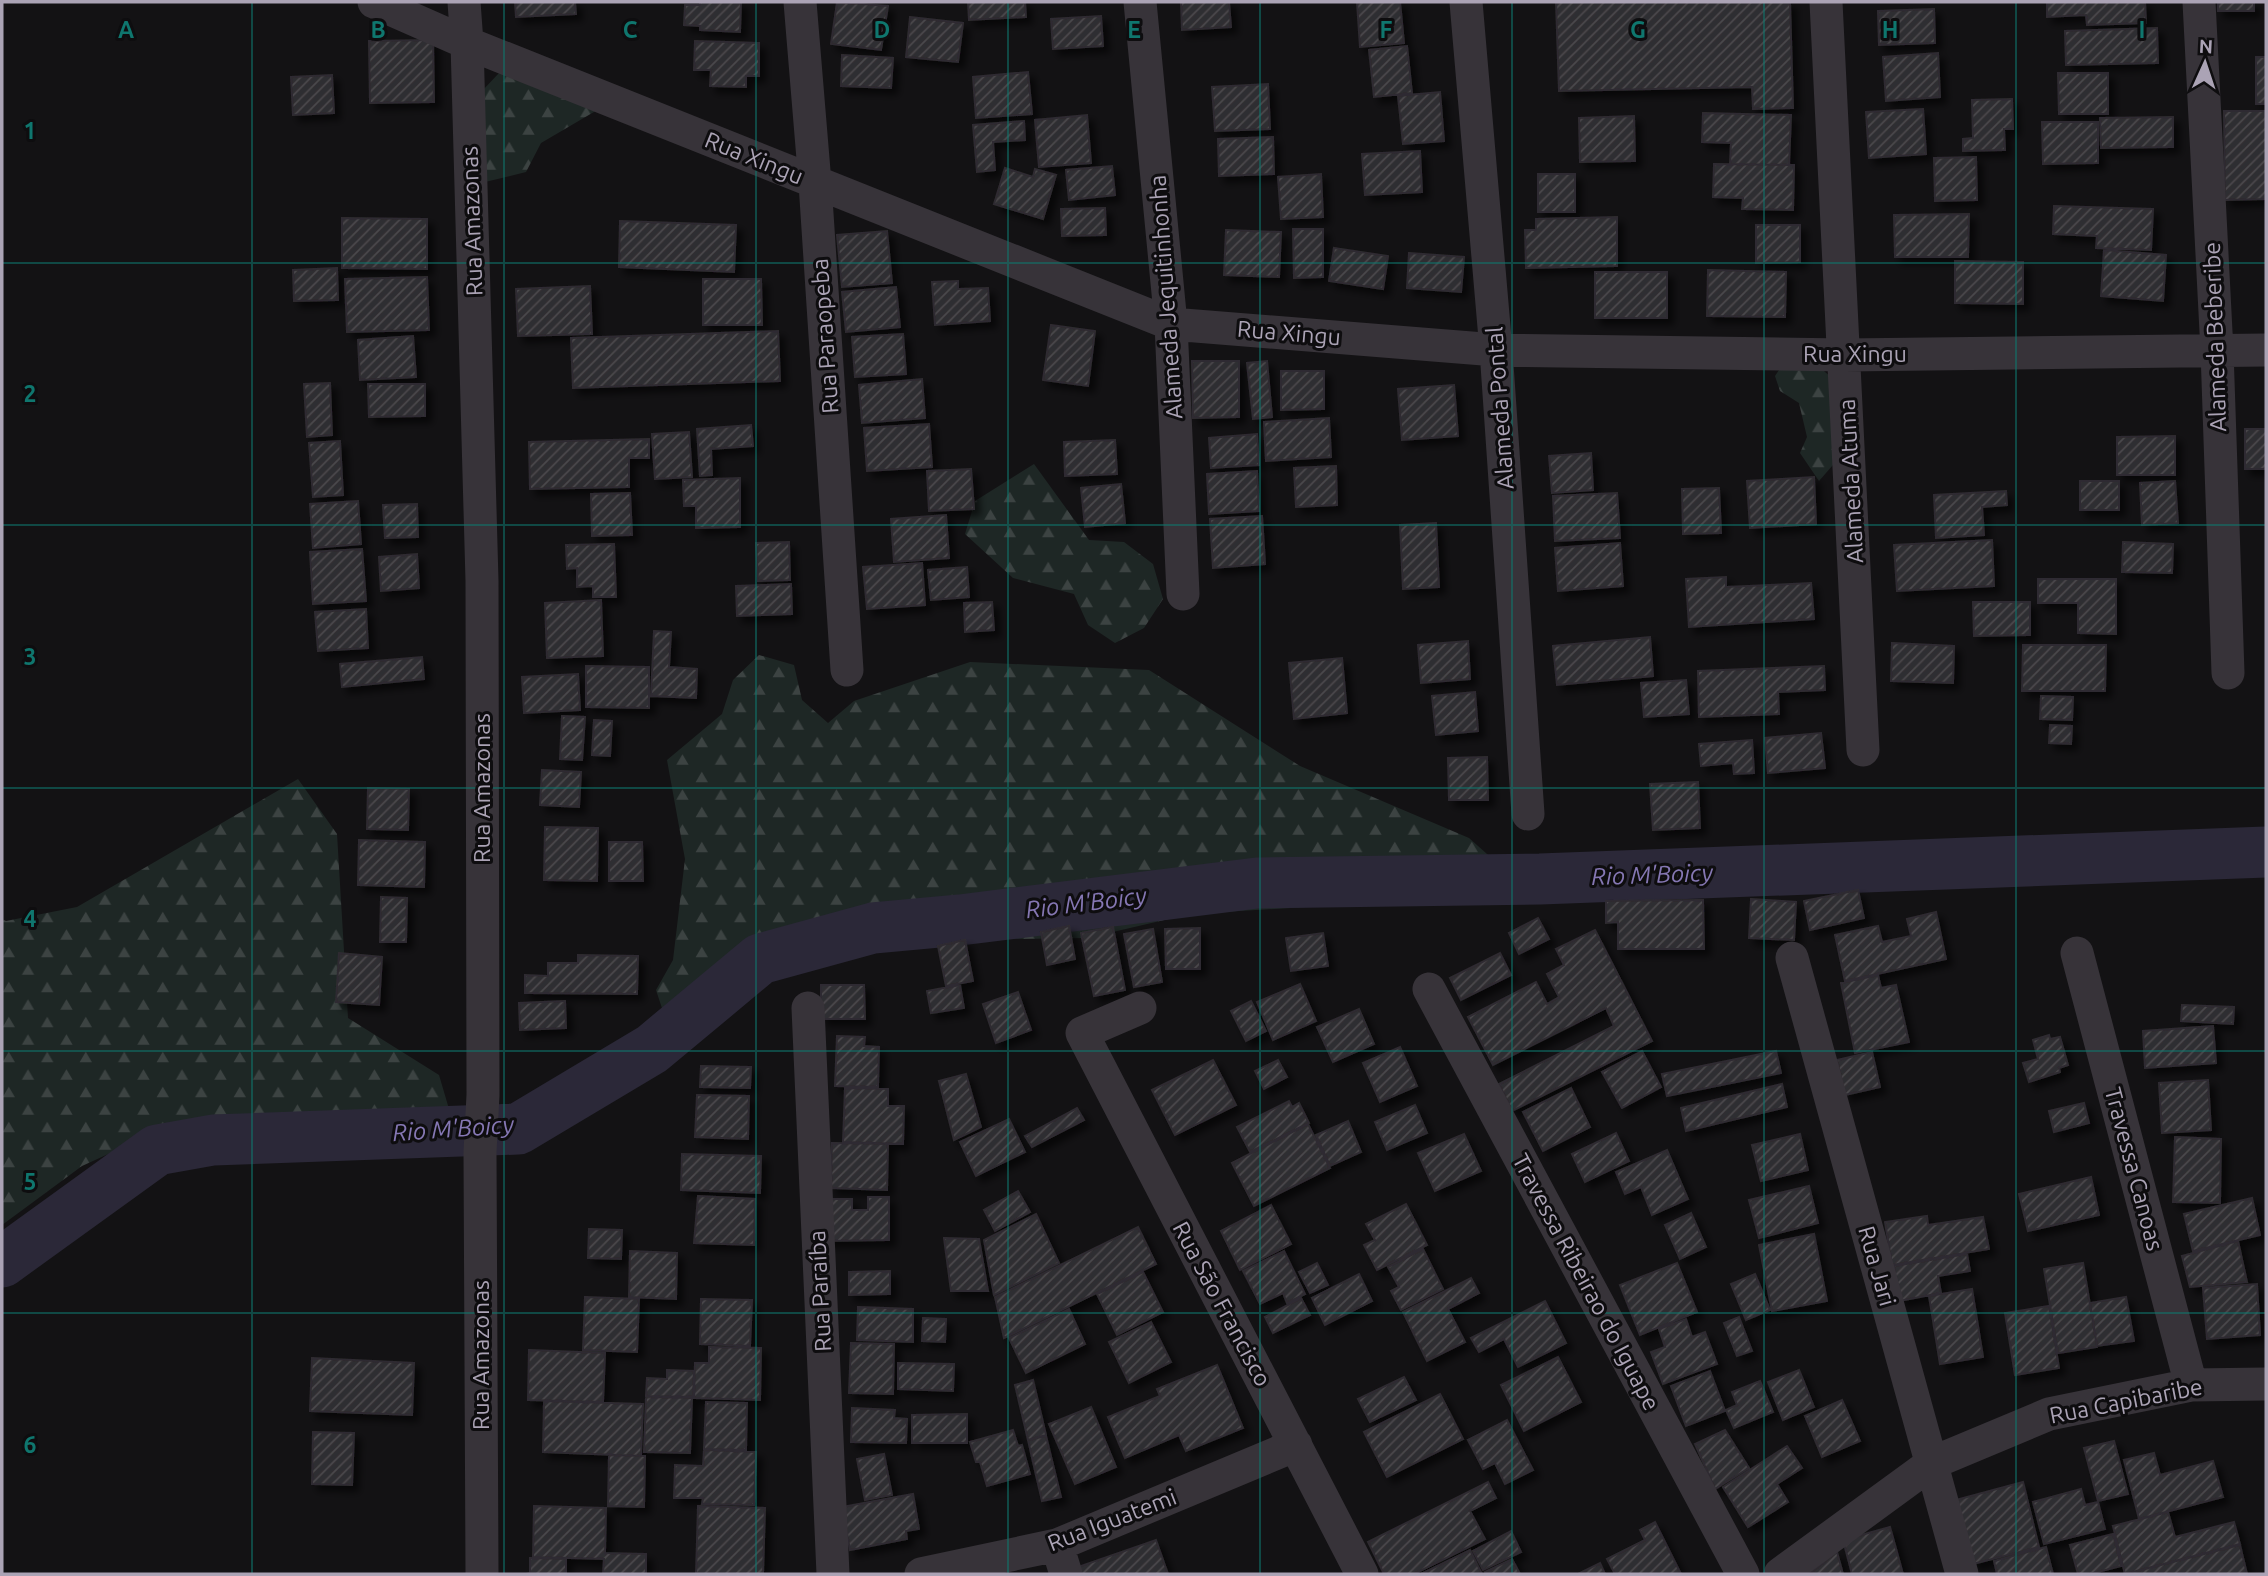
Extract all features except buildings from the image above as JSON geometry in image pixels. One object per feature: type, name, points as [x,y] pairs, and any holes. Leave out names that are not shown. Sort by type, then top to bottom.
[{"type":"street","name":"Rua Xingu","points":[[374,2],[467,43],[1171,324],[1496,350],[1845,355],[2266,350]]},
{"type":"street","name":"Rua Amazonas","points":[[464,2],[482,581],[482,1574]]},
{"type":"street","name":"Rua Paraopeba","points":[[800,2],[815,183],[847,670]]},
{"type":"street","name":"Alameda Jequitinhonha","points":[[1140,2],[1171,324],[1183,594]]},
{"type":"street","name":"Alameda Pontal","points":[[1466,2],[1496,350],[1528,814]]},
{"type":"street","name":"Alameda Atuma","points":[[1826,2],[1863,750]]},
{"type":"street","name":"Alameda Beberibe","points":[[2199,2],[2217,351],[2228,673]]},
{"type":"street","name":"Travessa Canoas","points":[[2077,953],[2191,1385]]},
{"type":"street","name":"Rua Jari","points":[[1792,958],[1962,1574]]},
{"type":"street","name":"Travessa Ribeirao do Iguape","points":[[1429,989],[1743,1574]]},
{"type":"street","name":"Rua Paraíba","points":[[808,1008],[833,1574]]},
{"type":"street","name":"Rua São Francisco","points":[[1140,1008],[1082,1033],[1362,1574]]},
{"type":"street","name":"Rua Capibaribe","points":[[1780,1574],[1932,1463],[2049,1414],[2191,1385],[2264,1390]]},
{"type":"street","name":"Rua Iguatemi","points":[[921,1574],[1061,1559],[1296,1445]]},
{"type":"green space","points":[[500,72],[599,109],[541,143],[526,172],[485,182],[483,90]]},
{"type":"green space","points":[[1810,359],[1832,378],[1839,458],[1819,481],[1800,453],[1807,437],[1799,403],[1780,391],[1775,376],[1783,364]]},
{"type":"green space","points":[[1034,464],[1089,540],[1124,542],[1153,564],[1163,599],[1144,628],[1115,643],[1088,625],[1074,594],[1013,578],[965,534],[975,501]]},
{"type":"green space","points":[[759,655],[794,665],[802,700],[828,723],[854,701],[970,662],[1149,670],[1300,766],[1469,838],[1496,862],[1489,896],[1190,914],[1087,938],[847,941],[784,965],[732,1010],[666,1020],[656,990],[673,960],[685,859],[667,760],[722,714],[733,680]]},
{"type":"green space","points":[[298,779],[337,834],[348,1018],[439,1075],[449,1109],[384,1125],[282,1113],[176,1123],[82,1166],[2,1225],[2,919],[6,921],[77,907]]},
{"type":"waterway","name":"Rio M'Boicy","points":[[2,1262],[157,1150],[213,1140],[518,1129],[652,1049],[760,959],[873,928],[960,920],[1257,883],[1540,879],[2266,852]]}]
